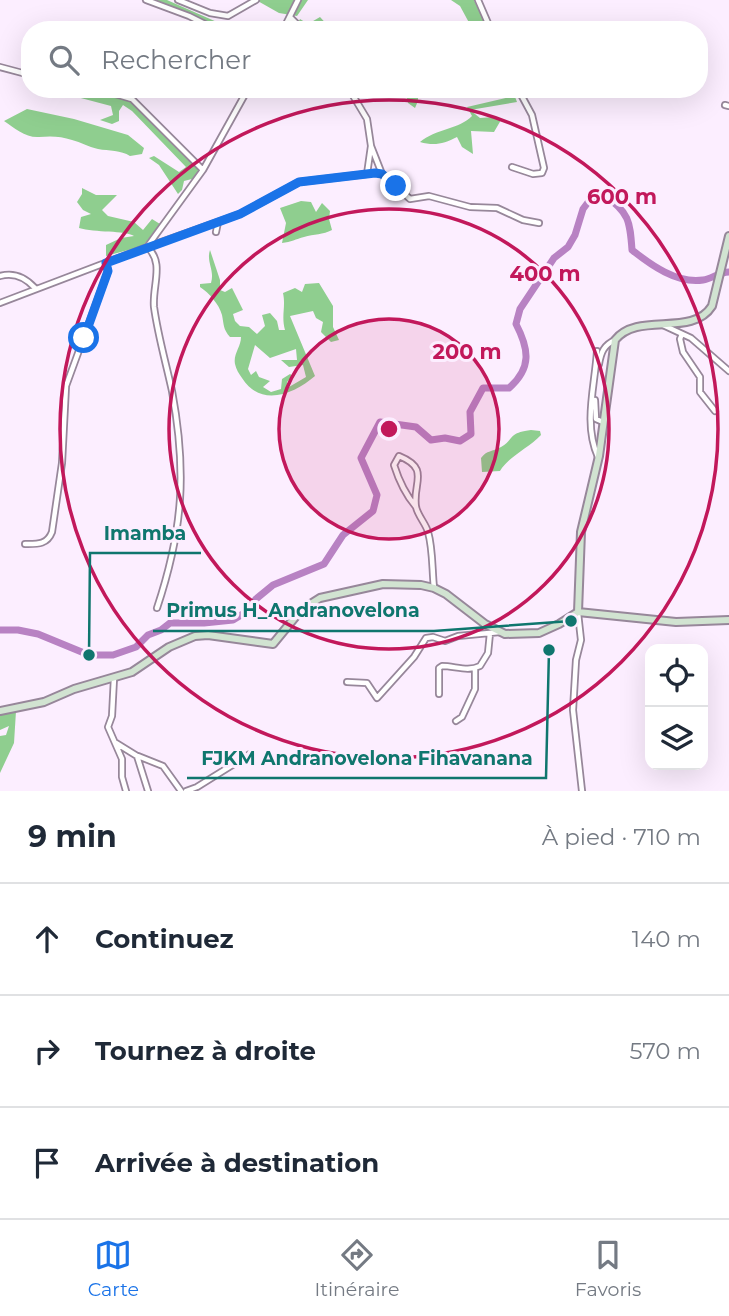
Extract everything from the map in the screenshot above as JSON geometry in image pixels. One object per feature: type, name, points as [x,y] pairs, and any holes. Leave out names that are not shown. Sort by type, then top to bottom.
[{"type":"street","points":[[146,0],[200,21]]},
{"type":"street","points":[[178,0],[210,13],[228,16],[256,0]]},
{"type":"street","points":[[288,21],[298,0]]},
{"type":"street","points":[[478,0],[487,21]]},
{"type":"street","points":[[290,17],[294,21]]},
{"type":"street","points":[[0,67],[21,73]]},
{"type":"street","points":[[129,98],[203,170]]},
{"type":"street","points":[[147,247],[203,170],[243,98]]},
{"type":"street","points":[[354,98],[367,119],[371,146],[382,174],[410,199],[429,196],[470,207],[497,208],[523,220],[539,223]]},
{"type":"street","points":[[512,167],[533,174],[542,173],[544,168],[532,115],[523,98]]},
{"type":"street","points":[[367,174],[371,146]]},
{"type":"street","points":[[0,303],[240,214],[299,182],[382,174]]},
{"type":"street","points":[[216,232],[218,222]]},
{"type":"street","points":[[603,422],[596,419],[594,407],[601,352],[623,332],[636,327],[690,321],[708,312],[729,236]]},
{"type":"street","points":[[147,247],[157,261],[154,306],[172,393],[182,471],[176,544],[157,608]]},
{"type":"street","points":[[25,544],[47,541],[52,532],[62,463],[66,386],[108,271],[106,263]]},
{"type":"street","points":[[0,276],[7,274],[27,279],[36,288]]},
{"type":"street","points":[[662,324],[691,338],[729,371]]},
{"type":"street","points":[[682,334],[680,339],[683,352],[700,377],[700,392],[715,411]]},
{"type":"street","points":[[582,791],[573,710],[576,660],[581,639],[578,612],[581,532],[598,458],[615,340]]},
{"type":"street","points":[[597,351],[590,417],[593,444],[598,458]]},
{"type":"street","points":[[416,507],[419,479],[417,469],[410,461],[399,456],[394,465],[399,480],[429,534],[434,589]]},
{"type":"street","points":[[0,711],[44,702],[74,689],[132,672],[169,648],[195,636],[208,635],[273,644],[301,610],[320,598],[383,584],[421,585],[434,589],[446,594],[485,624],[501,632]]},
{"type":"street","points":[[347,682],[367,683],[377,698],[414,657],[426,638],[445,641],[458,636],[501,632],[539,633],[578,612],[676,622],[729,620]]},
{"type":"street","points":[[439,694],[439,668],[480,666],[488,653],[490,633]]},
{"type":"street","points":[[456,721],[462,717],[475,689],[475,668]]},
{"type":"street","points":[[114,678],[112,716],[108,727],[122,759],[122,777],[126,791]]},
{"type":"street","points":[[116,743],[137,756],[163,766],[183,791],[250,754]]},
{"type":"street","points":[[137,756],[148,791]]},
{"type":"green space","points":[[150,0],[167,0],[215,21],[204,21]]},
{"type":"green space","points":[[256,0],[308,0],[297,16],[279,13]]},
{"type":"green space","points":[[451,0],[474,0],[484,21],[468,21],[460,6]]},
{"type":"green space","points":[[81,98],[135,98],[203,167],[192,179],[184,181],[178,194],[159,165],[149,158],[154,156],[179,172],[186,167],[123,105],[119,111],[119,121],[112,124],[100,120],[113,115],[111,106]]},
{"type":"green space","points":[[407,98],[418,98],[415,108],[408,103]]},
{"type":"green space","points":[[506,98],[515,98],[517,102],[470,110],[480,118],[494,117],[501,120],[494,132],[471,131],[473,154],[462,147],[457,137],[439,144],[420,142],[467,120],[472,116],[467,107]]},
{"type":"green space","points":[[27,109],[128,135],[144,148],[142,154],[130,156],[64,138],[29,136],[4,121]]},
{"type":"green space","points":[[82,188],[96,195],[117,195],[102,210],[108,216],[134,222],[143,230],[152,219],[160,224],[143,246],[106,256],[106,245],[134,236],[79,228],[81,217],[91,214],[83,210],[77,202]]},
{"type":"green space","points":[[301,201],[311,202],[316,212],[322,203],[330,211],[332,230],[282,243],[286,223],[280,208]]},
{"type":"green space","points":[[210,250],[220,280],[220,290],[225,292],[232,288],[243,310],[233,314],[235,321],[257,334],[265,326],[262,315],[270,313],[277,321],[279,330],[285,330],[283,293],[295,288],[302,292],[305,284],[319,283],[333,306],[333,327],[339,340],[331,342],[321,332],[323,322],[316,318],[313,311],[290,316],[315,376],[288,392],[268,395],[258,393],[240,375],[235,357],[241,337],[230,337],[219,307],[200,287],[200,284],[211,283]],"holes":[[[255,345],[270,358],[296,349],[297,360],[281,360],[289,367],[303,365],[306,377],[289,387],[287,382],[293,376],[290,374],[282,379],[281,389],[271,392],[263,387],[270,381],[259,377],[256,371],[251,375],[248,369]]]},
{"type":"green space","points":[[531,430],[540,431],[541,435],[500,471],[482,472],[483,455],[501,447],[515,435]]},
{"type":"green space","points":[[16,711],[14,743],[0,773],[0,736],[6,735],[9,726],[0,730],[0,714]]},
{"type":"waterway","points":[[0,630],[38,634],[89,655],[113,655],[136,647],[148,635],[170,623],[233,620],[246,612],[256,599],[273,585],[324,564],[343,535],[373,511],[377,495],[361,458],[380,422],[416,427],[431,440],[445,438],[460,441],[471,434],[470,412],[483,388],[509,388],[522,373],[526,350],[516,324],[520,309],[554,258],[568,247],[575,235],[583,209],[592,197],[604,195],[619,207],[629,224],[632,250],[665,272],[693,280],[729,272]]},
{"type":"place","name":"Primus H_Andranovelona","points":[[571,621]]},
{"type":"place","name":"FJKM Andranovelona Fihavanana","points":[[549,650]]},
{"type":"place","name":"Imamba","points":[[89,655]]},
{"type":"route","points":[[84,338],[108,271],[106,263],[240,214],[299,182],[375,173],[382,174],[396,186]]}]
